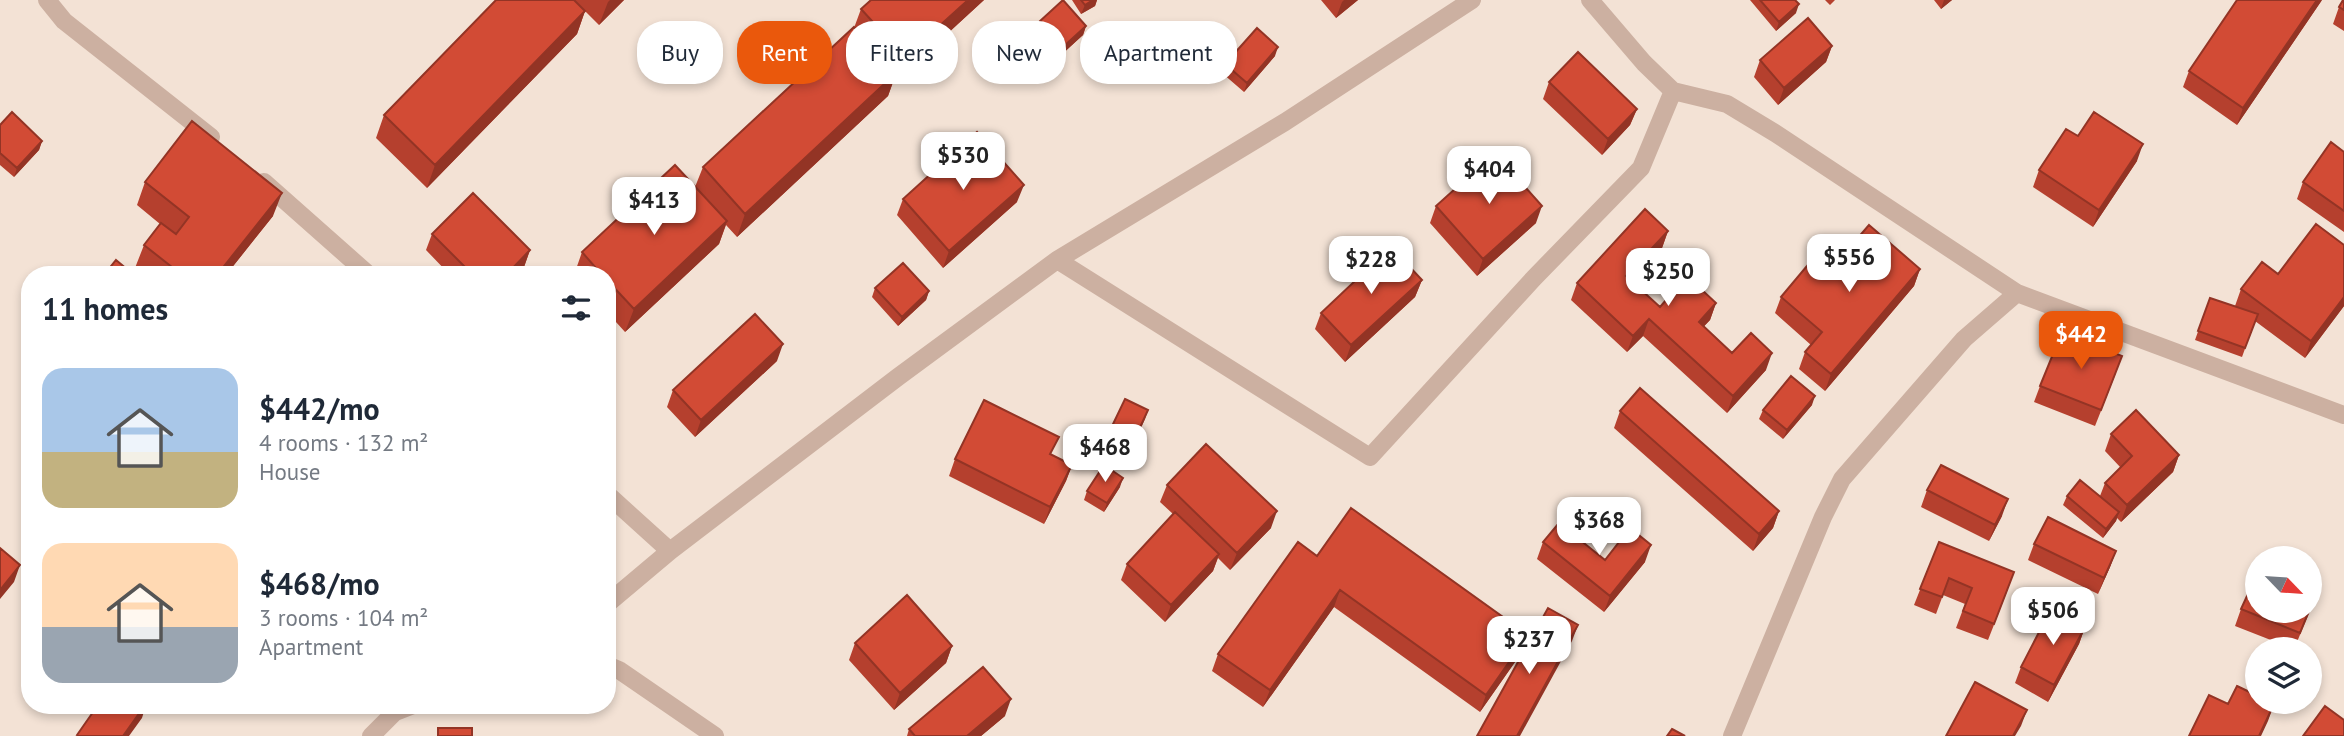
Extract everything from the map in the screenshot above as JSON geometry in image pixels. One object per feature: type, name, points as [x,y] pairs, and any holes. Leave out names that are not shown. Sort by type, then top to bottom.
[{"type":"street","points":[[47,0],[64,21],[224,148]]},
{"type":"street","points":[[616,596],[670,551],[1056,260],[1285,122],[1472,0]]},
{"type":"street","points":[[1590,0],[1644,63],[1673,91],[1727,104],[2017,293],[2344,415]]},
{"type":"street","points":[[1056,260],[1370,457],[1534,278],[1641,168],[1673,91]]},
{"type":"street","points":[[254,174],[359,266]]},
{"type":"street","points":[[1732,736],[1842,479],[1964,339],[2017,293]]},
{"type":"street","points":[[616,502],[670,551]]},
{"type":"street","points":[[616,668],[715,736]]},
{"type":"street","points":[[371,736],[393,714]]},
{"type":"building","points":[[496,0],[574,0],[585,11],[435,165],[384,115]]},
{"type":"building","points":[[871,0],[968,0],[945,21],[872,21],[861,9]]},
{"type":"building","points":[[1063,0],[1082,21],[1080,31],[1066,44],[1066,21],[1040,21]]},
{"type":"building","points":[[1760,0],[1795,0],[1799,4],[1779,22]]},
{"type":"building","points":[[2237,0],[2317,0],[2243,108],[2189,71]]},
{"type":"building","points":[[1808,18],[1832,46],[1784,88],[1760,60]]},
{"type":"building","points":[[1257,28],[1278,47],[1247,83],[1237,74],[1237,50]]},
{"type":"building","points":[[846,34],[846,84],[884,84],[745,214],[703,167],[793,84],[832,84],[832,47]]},
{"type":"building","points":[[1578,52],[1637,109],[1608,139],[1549,82]]},
{"type":"building","points":[[12,112],[42,141],[17,168],[0,153],[0,125]]},
{"type":"building","points":[[2094,112],[2143,144],[2099,210],[2039,170],[2066,129],[2078,136]]},
{"type":"building","points":[[192,121],[282,193],[224,266],[171,266],[144,245],[161,223],[176,234],[189,217],[145,182]]},
{"type":"building","points":[[977,132],[1024,185],[949,251],[903,199]]},
{"type":"building","points":[[2331,142],[2344,152],[2344,211],[2303,182]]},
{"type":"building","points":[[1495,153],[1542,206],[1483,259],[1436,206]]},
{"type":"building","points":[[675,165],[727,221],[634,309],[616,290],[616,266],[594,266],[582,252]]},
{"type":"building","points":[[473,193],[530,250],[515,266],[464,266],[432,234]]},
{"type":"building","points":[[1645,209],[1668,231],[1626,276],[1660,307],[1687,276],[1716,303],[1699,322],[1732,353],[1751,333],[1772,353],[1733,396],[1649,319],[1633,336],[1577,283]]},
{"type":"building","points":[[2316,224],[2344,245],[2344,297],[2311,341],[2241,289],[2262,262],[2278,274]]},
{"type":"building","points":[[1869,225],[1920,269],[1831,374],[1805,352],[1822,332],[1781,297],[1822,248],[1838,261]]},
{"type":"building","points":[[1391,247],[1422,280],[1351,345],[1321,313]]},
{"type":"building","points":[[116,260],[123,266],[111,266]]},
{"type":"building","points":[[903,263],[929,291],[902,317],[875,288]]},
{"type":"building","points":[[2210,298],[2258,314],[2245,348],[2198,331]]},
{"type":"building","points":[[755,314],[783,344],[701,420],[673,390]]},
{"type":"building","points":[[2062,332],[2122,356],[2101,410],[2040,386]]},
{"type":"building","points":[[1791,376],[1815,396],[1787,430],[1763,410]]},
{"type":"building","points":[[1640,388],[1779,511],[1759,534],[1620,411]]},
{"type":"building","points":[[1125,399],[1148,410],[1126,458],[1102,447]]},
{"type":"building","points":[[984,400],[1059,437],[1050,454],[1072,465],[1050,507],[955,459]]},
{"type":"building","points":[[2136,410],[2179,455],[2127,505],[2105,483],[2132,456],[2111,434]]},
{"type":"building","points":[[1206,444],[1277,511],[1237,553],[1167,485]]},
{"type":"building","points":[[1104,465],[1123,478],[1107,503],[1087,491]]},
{"type":"building","points":[[1941,465],[2008,499],[1995,525],[1927,490]]},
{"type":"building","points":[[2080,480],[2119,512],[2106,529],[2067,496]]},
{"type":"building","points":[[1351,508],[1528,635],[1486,695],[1340,590],[1270,690],[1218,654],[1298,542],[1317,556]]},
{"type":"building","points":[[1175,512],[1219,554],[1171,605],[1127,564]]},
{"type":"building","points":[[2048,517],[2116,551],[2104,578],[2034,544]]},
{"type":"building","points":[[1559,523],[1605,560],[1630,528],[1651,545],[1610,596],[1543,542]]},
{"type":"building","points":[[1939,542],[2014,572],[1994,624],[1963,611],[1972,588],[1949,578],[1942,597],[1920,589]]},
{"type":"building","points":[[0,548],[20,565],[0,590]]},
{"type":"building","points":[[907,595],[952,646],[900,693],[855,643]]},
{"type":"building","points":[[1548,608],[1578,625],[1517,736],[1477,736]]},
{"type":"building","points":[[2051,609],[2085,627],[2054,685],[2021,667]]},
{"type":"building","points":[[2275,623],[2304,623],[2300,633]]},
{"type":"building","points":[[983,667],[1011,699],[967,736],[915,736],[909,729]]},
{"type":"building","points":[[1975,682],[2027,710],[2013,736],[1946,736]]},
{"type":"building","points":[[2237,686],[2245,690],[2245,714],[2269,714],[2259,736],[2189,736],[2209,695],[2228,704]]},
{"type":"building","points":[[2325,706],[2344,720],[2344,736],[2303,736],[2319,714],[2322,714]]},
{"type":"building","points":[[92,714],[139,714],[123,736],[77,735]]},
{"type":"building","points":[[438,728],[472,728],[472,736],[438,736]]},
{"type":"building","points":[[1672,729],[1685,736],[1667,736]]}]
